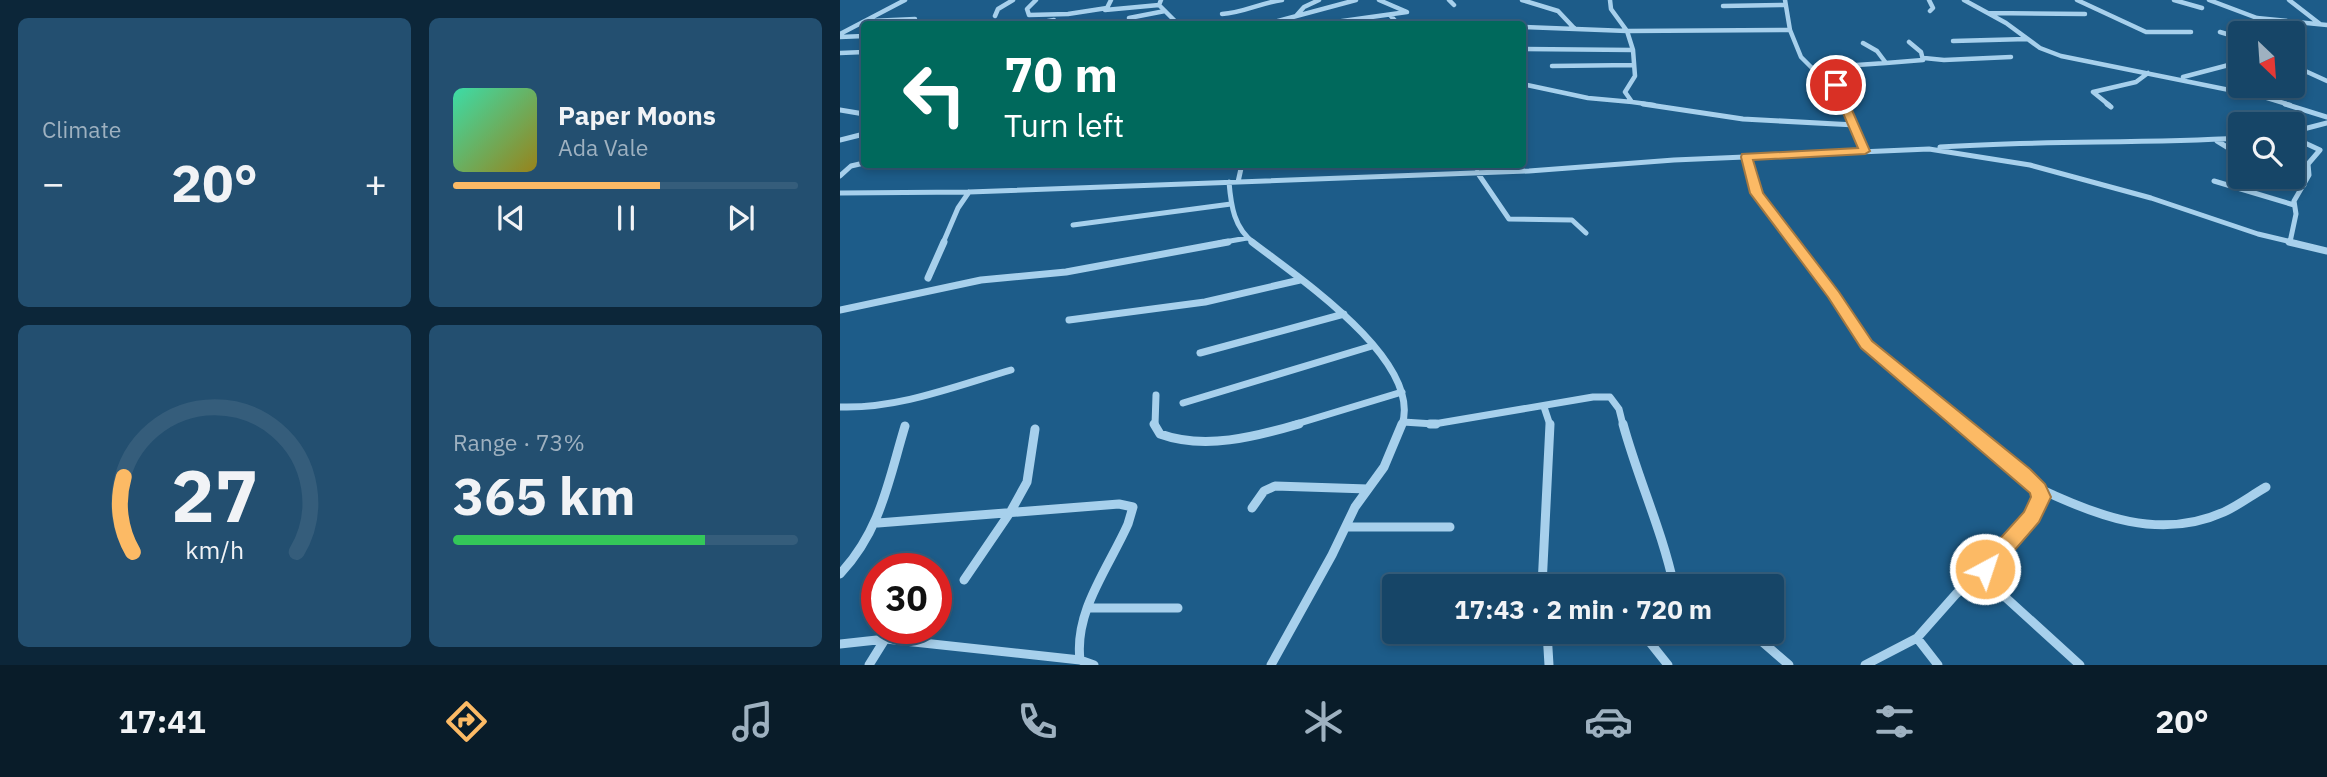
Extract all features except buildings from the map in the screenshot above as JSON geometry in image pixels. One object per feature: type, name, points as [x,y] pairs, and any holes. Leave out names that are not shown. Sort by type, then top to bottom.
[{"type":"street","points":[[868,21],[905,0]]},
{"type":"street","points":[[995,16],[998,9],[1013,0]]},
{"type":"street","points":[[1036,0],[1027,9],[1029,15],[1055,20],[1160,2],[1175,21]]},
{"type":"street","points":[[1101,10],[1107,8],[1111,0]]},
{"type":"street","points":[[1222,14],[1239,13],[1245,6],[1282,0]]},
{"type":"street","points":[[1296,17],[1304,7],[1319,0]]},
{"type":"street","points":[[1281,21],[1356,0]]},
{"type":"street","points":[[1359,21],[1407,11],[1379,0]]},
{"type":"street","points":[[1449,0],[1454,5]]},
{"type":"street","points":[[1522,0],[1555,9],[1568,18],[1574,28]]},
{"type":"street","points":[[1610,0],[1611,9],[1627,31],[1633,50],[1635,76],[1625,92],[1632,103]]},
{"type":"street","points":[[1929,0],[1933,8],[1930,11]]},
{"type":"street","points":[[1965,0],[2040,48],[2061,56],[2264,97],[2327,117]]},
{"type":"street","points":[[2078,1],[2094,0]]},
{"type":"street","points":[[2174,0],[2202,8]]},
{"type":"street","points":[[2209,0],[2245,15],[2279,21]]},
{"type":"street","points":[[2289,0],[2320,24]]},
{"type":"street","points":[[2078,1],[2146,32],[2191,32]]},
{"type":"street","points":[[1723,6],[1785,3],[1790,30],[1801,57],[1836,85],[1865,151]]},
{"type":"street","points":[[1129,18],[1165,11]]},
{"type":"street","points":[[1989,13],[2085,14]]},
{"type":"street","points":[[1390,15],[1395,21]]},
{"type":"street","points":[[887,21],[915,19]]},
{"type":"street","points":[[840,36],[861,24]]},
{"type":"street","points":[[2305,24],[2327,25]]},
{"type":"street","points":[[1526,27],[1627,31],[1790,30]]},
{"type":"street","points":[[2220,32],[2228,34]]},
{"type":"street","points":[[840,36],[861,36]]},
{"type":"street","points":[[1953,41],[2028,39]]},
{"type":"street","points":[[1909,42],[1924,58]]},
{"type":"street","points":[[1863,43],[1877,51],[1886,63]]},
{"type":"street","points":[[1526,49],[1633,50]]},
{"type":"street","points":[[840,53],[861,52]]},
{"type":"street","points":[[1812,68],[1924,58],[1944,60],[2011,57]]},
{"type":"street","points":[[1552,66],[1634,65]]},
{"type":"street","points":[[2180,78],[2228,65]]},
{"type":"street","points":[[2305,71],[2327,81]]},
{"type":"street","points":[[2111,107],[2093,92],[2143,80],[2148,73]]},
{"type":"street","points":[[1526,85],[1588,98],[1742,119],[1855,125]]},
{"type":"street","points":[[840,110],[861,114]]},
{"type":"street","points":[[2305,130],[2327,123]]},
{"type":"street","points":[[840,141],[861,135]]},
{"type":"street","points":[[841,194],[1234,182],[1467,168],[1477,172],[1928,149],[2008,142],[2228,139]]},
{"type":"street","points":[[2216,140],[2228,148]]},
{"type":"street","points":[[2305,141],[2320,150],[2308,164],[2309,174],[2305,183]]},
{"type":"street","points":[[1928,149],[2030,165],[2151,198],[2241,229],[2327,251]]},
{"type":"street","points":[[1746,157],[1756,193],[1834,295],[1866,345],[2036,487],[2116,522],[2159,527],[2220,514],[2266,487]]},
{"type":"street","points":[[840,176],[851,166],[861,164]]},
{"type":"street","points":[[1240,168],[1234,182],[1231,211],[1247,238],[1344,314],[1391,367],[1405,405],[1403,422],[1384,467],[1355,508],[1271,665]]},
{"type":"street","points":[[1477,172],[1509,219],[1572,220],[1586,233]]},
{"type":"street","points":[[2214,181],[2294,205]]},
{"type":"street","points":[[2290,242],[2296,214],[2294,205],[2302,189]]},
{"type":"street","points":[[928,278],[958,208],[969,192]]},
{"type":"street","points":[[1073,225],[1231,204]]},
{"type":"street","points":[[840,321],[841,310],[981,280],[1066,272],[1247,238]]},
{"type":"street","points":[[1069,320],[1205,302],[1300,280]]},
{"type":"street","points":[[1200,353],[1344,314]]},
{"type":"street","points":[[1183,403],[1372,345]]},
{"type":"street","points":[[840,407],[851,409],[890,403],[1011,370]]},
{"type":"street","points":[[1156,395],[1154,423],[1160,434],[1177,440],[1219,440],[1248,438],[1272,432],[1402,392]]},
{"type":"street","points":[[1403,422],[1434,424],[1602,396],[1610,397],[1615,401],[1636,472],[1665,544],[1671,574]]},
{"type":"street","points":[[1543,574],[1550,423],[1544,407]]},
{"type":"street","points":[[840,574],[864,546],[878,523],[905,426]]},
{"type":"street","points":[[964,580],[1011,511],[1027,482],[1035,429]]},
{"type":"street","points":[[1252,508],[1264,491],[1275,486],[1368,489]]},
{"type":"street","points":[[1865,665],[1917,638],[1956,594],[1985,569],[2031,517],[2041,497],[2036,487]]},
{"type":"street","points":[[878,523],[1011,511],[1086,509],[1119,504],[1133,507],[1124,535],[1093,590],[1076,647],[1080,660]]},
{"type":"street","points":[[1346,527],[1450,527]]},
{"type":"street","points":[[1985,569],[2004,596],[2080,665]]},
{"type":"street","points":[[1088,608],[1178,608]]},
{"type":"street","points":[[1917,638],[1938,665]]},
{"type":"street","points":[[840,645],[861,642]]},
{"type":"street","points":[[869,665],[883,644]]},
{"type":"street","points":[[932,644],[1080,660],[1094,665]]},
{"type":"street","points":[[1548,644],[1549,665]]},
{"type":"street","points":[[1652,644],[1668,665]]},
{"type":"street","points":[[1765,644],[1789,665]]},
{"type":"route","points":[[1836,85],[1865,151],[1746,157],[1756,193],[1834,295],[1866,345],[2038,489],[2041,497],[2031,517],[1997,552],[1985,569]]}]
